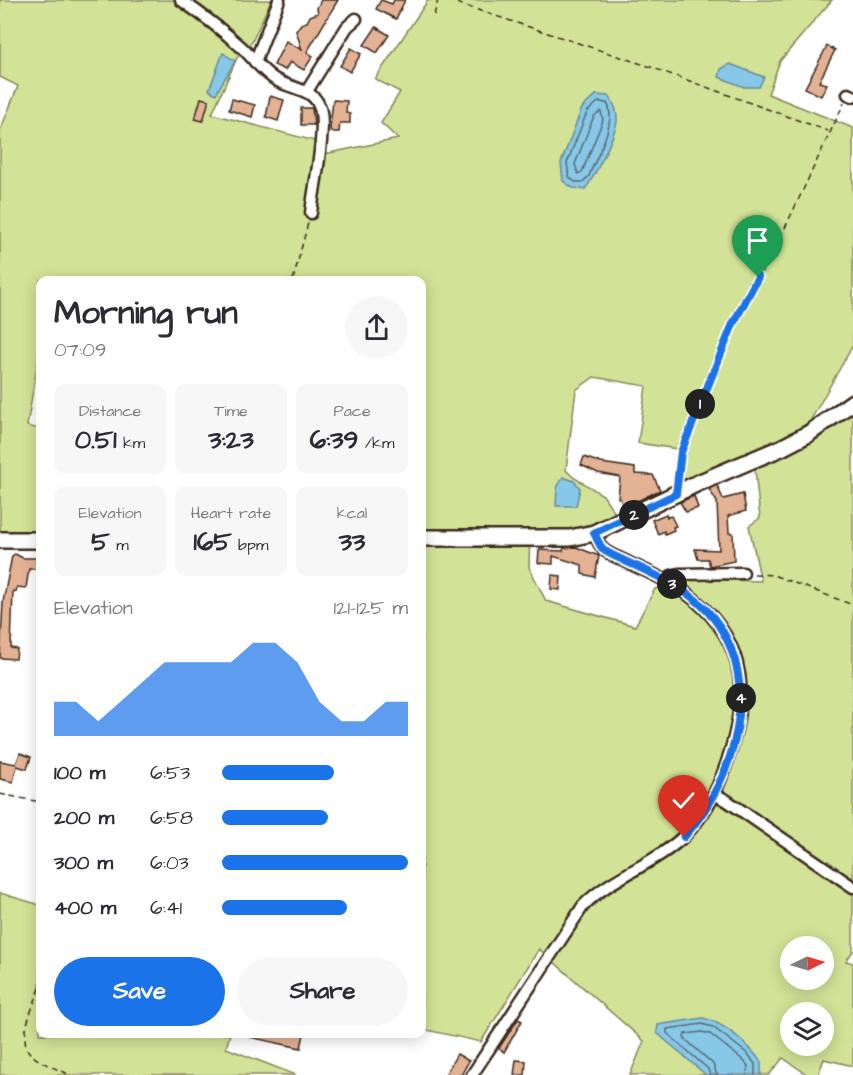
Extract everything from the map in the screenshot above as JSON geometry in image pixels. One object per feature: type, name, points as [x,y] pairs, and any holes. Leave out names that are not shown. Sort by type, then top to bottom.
[{"type":"street","points":[[181,0],[241,46],[274,79],[291,88],[308,91],[316,100],[321,112],[321,136],[311,213]]},
{"type":"street","points":[[255,62],[279,0]]},
{"type":"street","points":[[308,91],[347,27],[356,19]]},
{"type":"street","points":[[426,538],[588,535],[781,448],[808,434],[853,402]]},
{"type":"street","points":[[475,1070],[583,906],[597,892],[684,837],[694,825],[714,794],[731,749],[739,715],[741,683],[736,661],[720,626],[705,608],[687,593],[666,581],[603,550],[588,535]]},
{"type":"street","points":[[0,541],[36,540]]},
{"type":"street","points":[[666,581],[671,576],[679,574],[743,573]]},
{"type":"street","points":[[714,794],[853,887]]},
{"type":"path","points":[[434,15],[438,0]]},
{"type":"path","points":[[447,0],[656,69],[829,132]]},
{"type":"path","points":[[676,494],[681,452],[733,324],[784,230],[829,132],[851,95]]},
{"type":"path","points":[[294,276],[311,213]]},
{"type":"path","points":[[743,573],[773,575],[853,605]]},
{"type":"path","points":[[0,794],[36,801]]},
{"type":"path","points":[[36,1000],[24,1043],[30,1054],[70,1075]]},
{"type":"green space","points":[[0,0],[271,0],[252,42],[237,58],[212,114],[315,141],[314,156],[398,139],[381,123],[400,92],[375,79],[428,0],[832,0],[780,61],[768,94],[853,128],[853,345],[795,448],[853,402],[853,951],[846,961],[853,963],[853,1066],[824,1059],[818,1075],[808,1075],[783,1058],[769,1075],[630,1075],[644,1041],[539,949],[481,1042],[426,1030],[426,276],[36,276],[36,372],[27,426],[36,428],[36,534],[0,534],[0,131],[18,86],[0,77]],"holes":[[[594,377],[646,386],[638,443],[684,450],[681,477],[687,481],[753,451],[760,518],[749,526],[761,581],[691,579],[655,589],[635,626],[546,601],[529,567],[530,532],[580,530],[617,516],[603,495],[573,477],[566,470],[576,390]]]},
{"type":"green space","points":[[0,893],[36,904],[36,1038],[229,1038],[226,1048],[296,1075],[0,1075]]},
{"type":"water","points":[[223,53],[235,61],[216,94],[209,90]]},
{"type":"water","points":[[730,64],[764,77],[759,87],[744,87],[719,77],[721,69]]},
{"type":"water","points":[[596,95],[609,96],[614,104],[617,118],[614,133],[585,189],[573,188],[563,181],[561,163],[582,108]]},
{"type":"water","points":[[563,477],[574,481],[580,488],[576,506],[556,506],[557,488]]},
{"type":"water","points":[[703,1018],[720,1024],[743,1041],[761,1062],[761,1075],[706,1075],[657,1033],[658,1025]]},
{"type":"building","points":[[321,0],[338,0],[307,52],[313,56],[304,70],[290,62],[285,70],[274,65],[286,41],[302,50],[296,31],[301,24],[307,22],[310,16],[318,13],[317,8]]},
{"type":"building","points":[[381,0],[392,4],[394,0],[405,0],[396,19],[376,9]]},
{"type":"building","points":[[376,27],[389,35],[377,53],[364,45]]},
{"type":"building","points":[[827,46],[835,50],[819,82],[827,84],[821,96],[805,88]]},
{"type":"building","points":[[351,48],[361,54],[350,72],[340,66]]},
{"type":"building","points":[[270,96],[284,100],[278,121],[266,117]]},
{"type":"building","points":[[201,98],[209,100],[203,121],[195,119]]},
{"type":"building","points":[[232,99],[255,105],[252,117],[229,110]]},
{"type":"building","points":[[333,100],[347,101],[346,113],[350,114],[350,123],[340,123],[339,132],[331,132],[330,128]]},
{"type":"building","points":[[301,108],[312,108],[314,125],[301,125]]},
{"type":"building","points":[[584,457],[601,463],[635,468],[635,474],[653,475],[660,490],[623,508],[618,498],[620,477],[598,473],[581,465]]},
{"type":"building","points":[[717,485],[723,499],[743,494],[746,511],[728,516],[729,533],[733,533],[734,561],[710,566],[708,559],[698,559],[695,549],[719,550],[717,502],[709,489]]},
{"type":"building","points":[[694,496],[698,508],[686,512],[680,502]]},
{"type":"building","points":[[666,514],[667,517],[671,516],[676,526],[673,527],[674,530],[665,534],[664,531],[658,534],[652,520]]},
{"type":"building","points":[[576,547],[599,556],[595,577],[582,574],[582,565],[553,556],[553,564],[538,563],[539,550],[563,551],[564,548]]},
{"type":"building","points":[[15,554],[23,558],[36,558],[36,569],[29,569],[26,588],[17,587],[16,592],[13,591],[11,648],[17,649],[16,659],[0,658],[3,602],[12,556]]},
{"type":"building","points":[[552,575],[561,576],[560,590],[551,589]]},
{"type":"building","points":[[20,753],[31,757],[27,769],[17,766],[13,782],[0,779],[0,761],[16,764]]},
{"type":"building","points":[[518,1019],[522,1021],[504,1052],[499,1048]]},
{"type":"building","points":[[254,1038],[303,1038],[301,1048]]},
{"type":"building","points":[[457,1054],[469,1061],[461,1075],[445,1075]]},
{"type":"building","points":[[516,1060],[526,1061],[525,1075],[514,1075]]},
{"type":"route","points":[[684,837],[708,806],[722,777],[731,749],[741,701],[741,683],[736,661],[720,626],[705,608],[687,593],[603,550],[594,533],[676,494],[681,452],[733,324],[758,277]]}]
